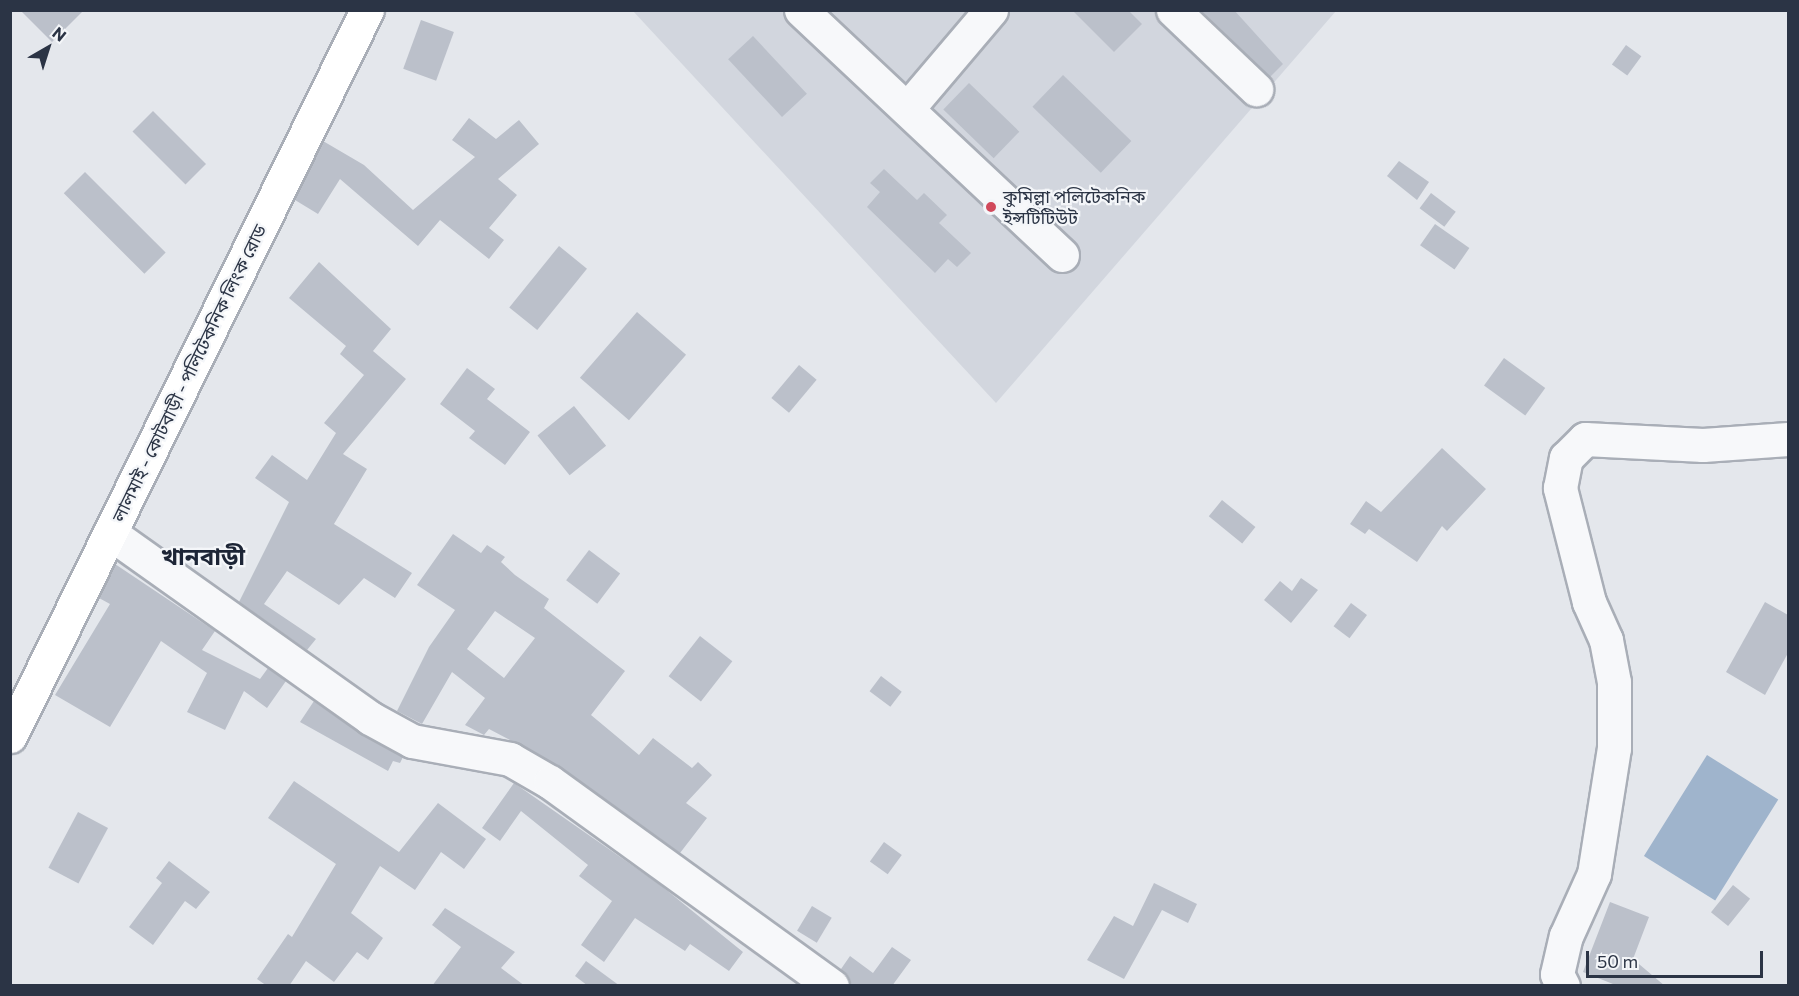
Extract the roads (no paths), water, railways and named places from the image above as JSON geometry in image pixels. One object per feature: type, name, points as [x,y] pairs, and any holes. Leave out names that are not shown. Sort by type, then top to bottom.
[{"type":"main road","name":"লালমাই - কোটবাড়ী - পলিটেকনিক লিংক রোড","points":[[10,736],[367,10]]},
{"type":"street","points":[[801,10],[1062,255]]},
{"type":"street","points":[[908,109],[991,10]]},
{"type":"street","points":[[1173,10],[1256,89]]},
{"type":"street","points":[[1556,982],[1566,936],[1594,873],[1614,748],[1614,682],[1606,640],[1588,602],[1560,488],[1566,458],[1585,439],[1703,445],[1788,439]]},
{"type":"street","points":[[110,533],[370,718],[412,741],[510,759],[550,782],[832,986]]},
{"type":"water","points":[[1707,755],[1778,800],[1715,900],[1644,856]]},
{"type":"place","name":"কুমিল্লা পলিটেকনিক ইন্সটিটিউট","points":[[991,207]]},
{"type":"district","name":"খানবাড়ী","points":[[203,556]]}]
